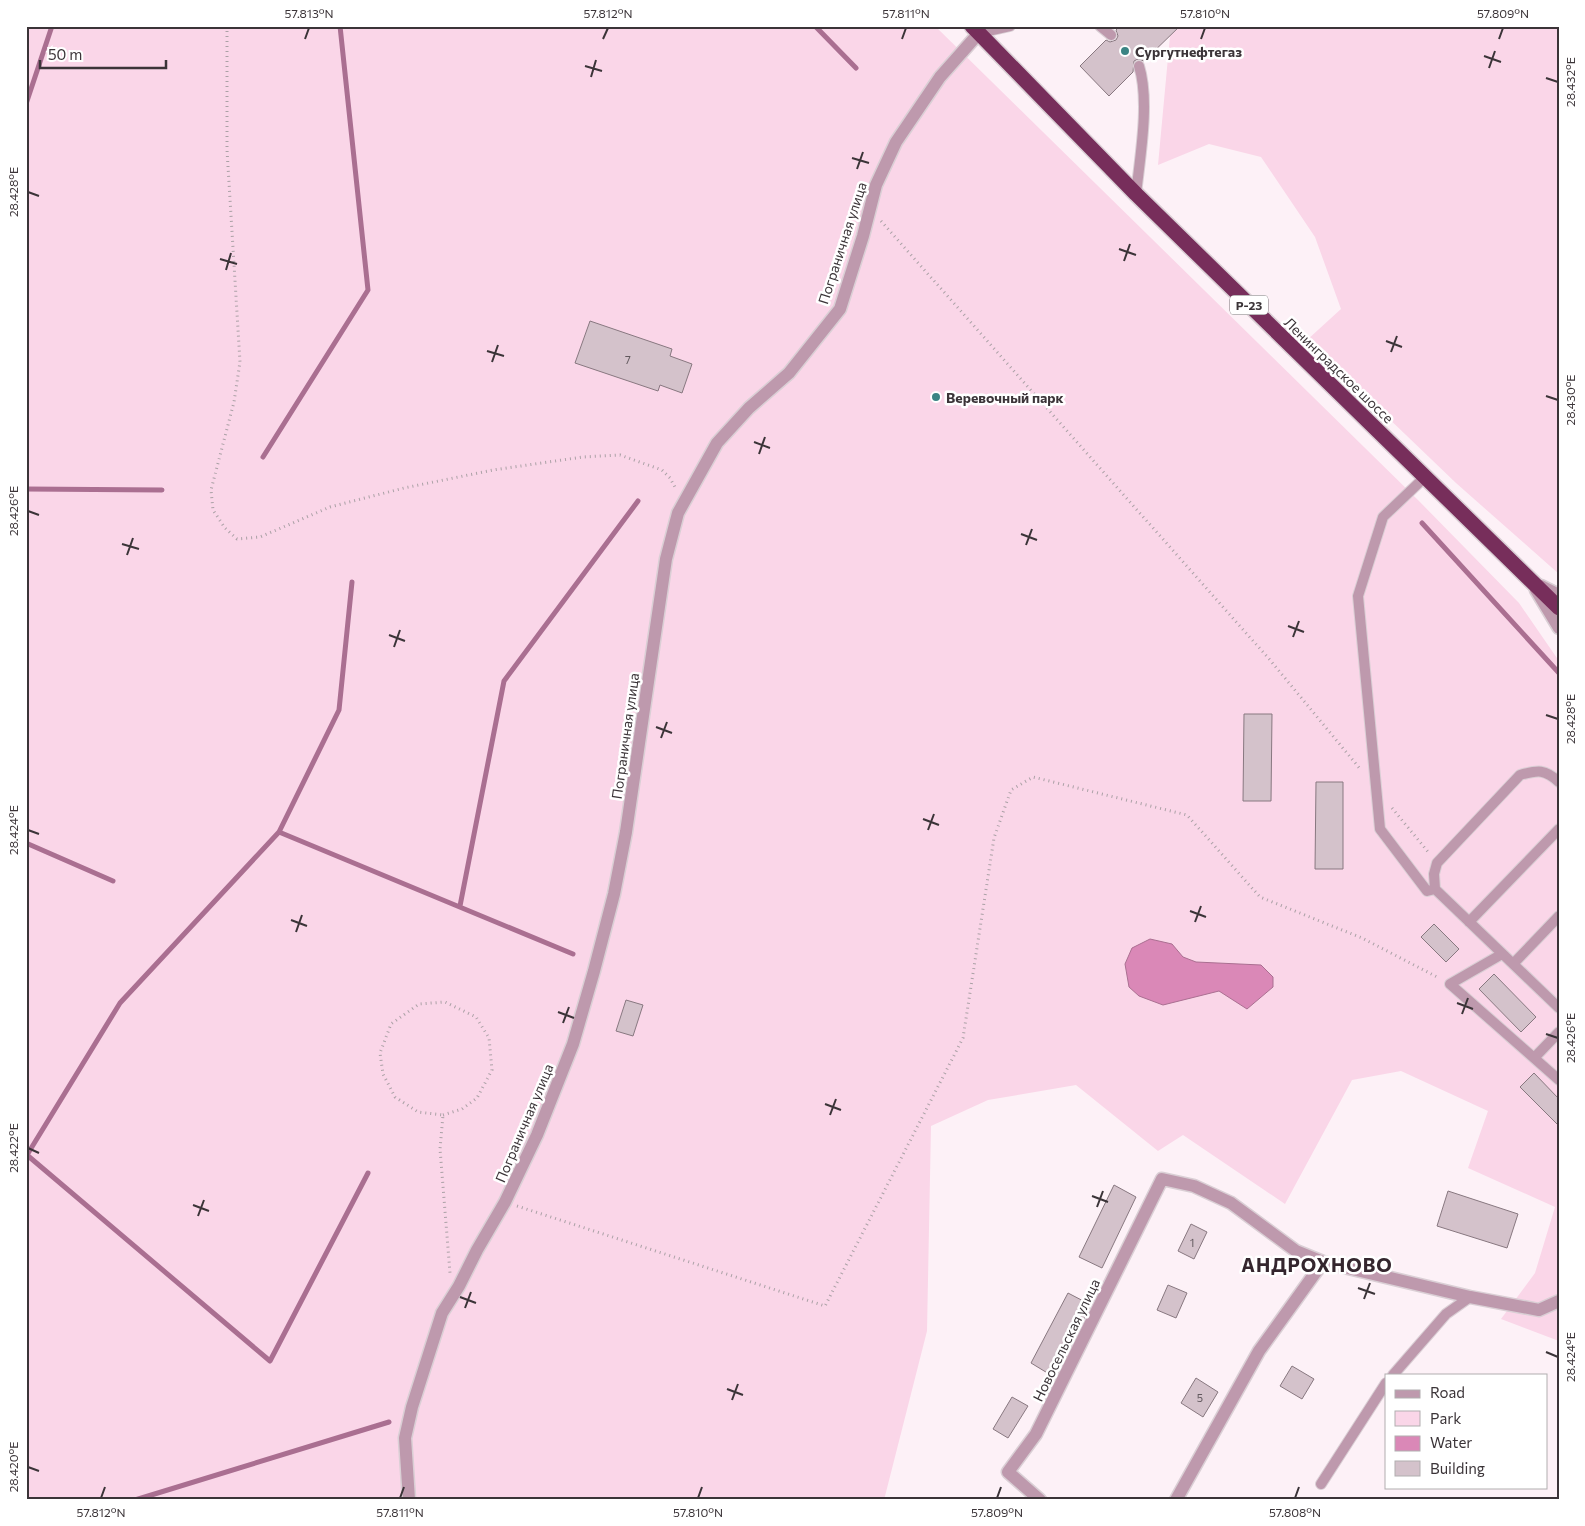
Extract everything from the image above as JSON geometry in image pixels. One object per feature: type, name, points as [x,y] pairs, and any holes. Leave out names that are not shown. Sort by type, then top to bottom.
[{"type":"highway","name":"Ленинградское шоссе","points":[[976,30],[1136,194],[1559,608]]},
{"type":"street","name":"Пограничная улица","points":[[409,1500],[406,1438],[412,1407],[442,1313],[460,1286],[477,1250],[505,1202],[533,1143],[573,1044],[604,937],[626,832],[666,559],[678,513],[717,443],[749,408],[789,373],[840,309],[876,185],[896,142],[940,77],[976,30]]},
{"type":"street","points":[[1530,580],[1559,596]]},
{"type":"street","points":[[1530,580],[1559,628]]},
{"type":"street","name":"Новосельская улица","points":[[1040,1500],[1008,1472],[1036,1434],[1162,1178],[1194,1186],[1232,1203],[1296,1250],[1323,1262]]},
{"type":"street","points":[[1176,1500],[1259,1350],[1323,1262],[1470,1297],[1539,1310],[1559,1301]]},
{"type":"lane","points":[[976,30],[1010,26]]},
{"type":"lane","points":[[1100,26],[1111,35]]},
{"type":"lane","points":[[1136,194],[1142,143],[1143,80],[1139,66]]},
{"type":"lane","points":[[1425,477],[1383,518],[1358,596],[1380,829],[1427,892],[1435,889]]},
{"type":"lane","points":[[1558,1007],[1435,889],[1434,874],[1437,863],[1520,775],[1537,771],[1550,774],[1559,782]]},
{"type":"lane","points":[[1468,922],[1559,828]]},
{"type":"lane","points":[[1513,964],[1559,916]]},
{"type":"lane","points":[[1502,954],[1450,984],[1559,1080]]},
{"type":"lane","points":[[1535,1057],[1559,1032]]},
{"type":"lane","points":[[1394,1374],[1446,1314],[1470,1297]]},
{"type":"lane","points":[[1321,1484],[1385,1385]]},
{"type":"path","points":[[227,26],[227,150],[240,362],[234,402],[211,490],[212,510],[225,528],[237,539],[260,537],[330,507],[404,488],[493,470],[620,454],[662,470],[670,478],[676,490],[678,513]]},
{"type":"path","points":[[870,208],[1263,652],[1363,773]]},
{"type":"path","points":[[505,1202],[825,1306],[963,1038],[994,838],[1011,790],[1033,777],[1187,815],[1260,897],[1362,938],[1450,984]]},
{"type":"path","points":[[1388,803],[1437,863]]},
{"type":"path","points":[[444,1002],[476,1017],[489,1038],[492,1070],[477,1098],[462,1109],[443,1115],[418,1112],[395,1097],[383,1074],[380,1053],[391,1024],[419,1004],[444,1002]]},
{"type":"path","points":[[443,1115],[440,1149],[450,1274]]},
{"type":"green space","points":[[26,26],[935,26],[1418,500],[1519,603],[1559,661],[1559,1341],[1501,1319],[1535,1273],[1555,1207],[1468,1168],[1488,1111],[1401,1071],[1352,1080],[1285,1204],[1183,1135],[1158,1151],[1076,1085],[988,1100],[931,1126],[927,1331],[884,1500],[26,1500]]},
{"type":"green space","points":[[1175,26],[1559,26],[1559,574],[1456,483],[1307,340],[1341,309],[1315,237],[1261,157],[1209,144],[1158,165],[1170,36],[1177,29]]},
{"type":"water","points":[[1150,939],[1172,944],[1183,957],[1196,962],[1261,965],[1273,977],[1273,987],[1247,1009],[1219,991],[1163,1005],[1139,996],[1129,987],[1125,964],[1132,948]]},
{"type":"building","name":"Сургутнефтегаз","points":[[1120,26],[1180,26],[1144,61],[1138,59],[1134,61],[1133,72],[1109,96],[1080,66],[1106,40],[1110,42],[1116,40],[1118,36],[1116,30]]},
{"type":"building","points":[[590,321],[672,349],[670,356],[692,364],[682,393],[660,385],[658,391],[575,363]]},
{"type":"building","points":[[1244,714],[1272,714],[1271,801],[1243,801]]},
{"type":"building","points":[[1316,782],[1343,782],[1343,869],[1315,869]]},
{"type":"building","points":[[1434,924],[1459,949],[1446,962],[1421,937]]},
{"type":"building","points":[[1494,974],[1536,1017],[1521,1032],[1479,989]]},
{"type":"building","points":[[626,1000],[643,1005],[633,1036],[616,1031]]},
{"type":"building","points":[[1534,1073],[1559,1099],[1559,1126],[1520,1087]]},
{"type":"building","points":[[1114,1185],[1136,1197],[1102,1268],[1079,1257]]},
{"type":"building","points":[[1448,1191],[1518,1214],[1507,1248],[1437,1226]]},
{"type":"building","points":[[1191,1224],[1207,1232],[1194,1259],[1178,1251]]},
{"type":"building","points":[[1168,1285],[1187,1293],[1176,1318],[1157,1310]]},
{"type":"building","points":[[1068,1293],[1091,1305],[1054,1377],[1031,1363]]},
{"type":"building","points":[[1292,1366],[1314,1379],[1302,1399],[1280,1386]]},
{"type":"building","points":[[1196,1378],[1218,1392],[1203,1417],[1181,1403]]},
{"type":"building","points":[[1012,1397],[1028,1406],[1008,1438],[993,1429]]},
{"type":"waterway","points":[[26,104],[52,26]]},
{"type":"waterway","points":[[263,457],[368,290],[340,26]]},
{"type":"waterway","points":[[815,26],[856,68]]},
{"type":"waterway","points":[[26,489],[162,490]]},
{"type":"waterway","points":[[460,906],[504,681],[638,501]]},
{"type":"waterway","points":[[1422,523],[1559,673]]},
{"type":"waterway","points":[[27,1155],[120,1003],[279,832],[339,710],[352,582]]},
{"type":"waterway","points":[[279,832],[573,954]]},
{"type":"waterway","points":[[26,843],[113,881]]},
{"type":"waterway","points":[[27,1155],[270,1361],[368,1173]]},
{"type":"waterway","points":[[135,1500],[389,1422]]},
{"type":"place","name":"Сургутнефтегаз","points":[[1125,51]]},
{"type":"place","name":"Веревочный парк","points":[[936,397]]},
{"type":"district","name":"АНДРОХНОВО","points":[[1317,1264]]}]
